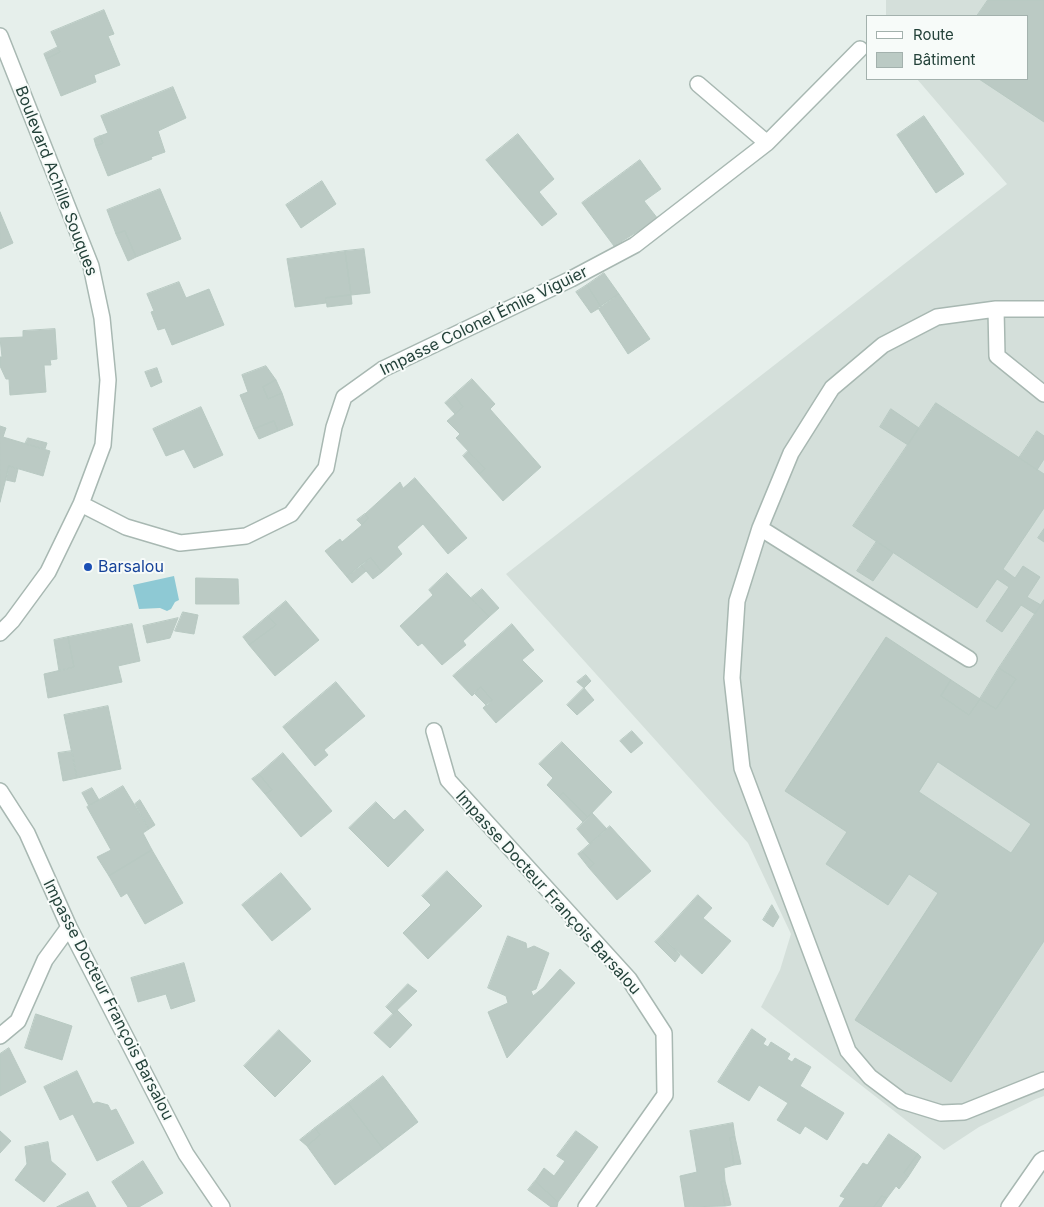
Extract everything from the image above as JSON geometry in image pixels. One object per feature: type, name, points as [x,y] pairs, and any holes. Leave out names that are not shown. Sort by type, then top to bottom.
[{"type":"street","name":"Boulevard Achille Souques","points":[[0,36],[91,266],[102,318],[108,380],[102,445],[80,504],[48,572],[12,621],[0,633]]},
{"type":"street","name":"Impasse Colonel Émile Viguier","points":[[80,504],[126,527],[180,543],[246,536],[291,514],[326,468],[334,427],[344,397],[383,369],[571,279],[635,245],[767,143],[860,48]]},
{"type":"street","points":[[698,84],[767,143]]},
{"type":"street","points":[[996,309],[997,356],[1044,394]]},
{"type":"street","points":[[1044,309],[996,309],[937,317],[883,345],[832,388],[791,453],[760,528],[737,601],[732,678],[742,768],[848,1051],[870,1077],[902,1101],[941,1113],[964,1112],[1044,1080]]},
{"type":"street","points":[[760,528],[969,659]]},
{"type":"street","name":"Impasse Docteur François Barsalou","points":[[434,731],[448,780],[629,979],[664,1033],[665,1095],[586,1207]]},
{"type":"street","name":"Impasse Docteur François Barsalou","points":[[0,791],[27,833],[69,927],[186,1154],[222,1207]]},
{"type":"street","points":[[0,1036],[18,1021],[45,960],[69,927]]},
{"type":"street","points":[[1009,1207],[1044,1159]]},
{"type":"shaded area","points":[[886,0],[1044,0],[1044,1096],[979,1127],[944,1150],[761,1007],[780,970],[791,934],[748,843],[506,574],[1007,184],[918,80],[1029,80],[1029,15],[886,15]]},
{"type":"water","points":[[174,576],[179,600],[175,602],[171,609],[167,611],[160,608],[139,609],[133,585]]},
{"type":"building","points":[[988,0],[1044,0],[1044,122],[981,80],[1029,80],[1029,15],[978,15]]},
{"type":"building","points":[[104,10],[114,34],[108,36],[120,65],[94,75],[96,82],[61,96],[46,59],[60,52],[51,32]]},
{"type":"building","points":[[58,47],[60,52],[46,59],[44,54]]},
{"type":"building","points":[[173,87],[186,118],[158,131],[165,152],[108,176],[96,146],[103,143],[100,136],[108,133],[101,116]]},
{"type":"building","points":[[924,116],[964,174],[936,193],[897,135]]},
{"type":"building","points":[[518,134],[554,179],[539,192],[557,214],[542,226],[486,160]]},
{"type":"building","points":[[100,136],[103,143],[96,146],[94,139]]},
{"type":"building","points":[[640,160],[661,189],[644,201],[658,219],[614,246],[582,203]]},
{"type":"building","points":[[322,181],[336,204],[301,228],[286,205]]},
{"type":"building","points":[[160,189],[181,239],[136,257],[125,231],[116,234],[107,210]]},
{"type":"building","points":[[0,212],[13,243],[0,249]]},
{"type":"building","points":[[125,231],[136,257],[128,261],[116,234]]},
{"type":"building","points":[[364,249],[370,293],[351,295],[345,251]]},
{"type":"building","points":[[345,251],[351,295],[326,298],[326,303],[295,307],[287,259]]},
{"type":"building","points":[[604,273],[619,294],[601,307],[587,285]]},
{"type":"building","points":[[179,282],[186,298],[209,289],[224,325],[172,345],[165,328],[158,330],[151,312],[154,311],[147,294]]},
{"type":"building","points":[[587,285],[601,307],[591,313],[576,292]]},
{"type":"building","points":[[619,294],[650,339],[628,354],[598,308]]},
{"type":"building","points":[[351,295],[352,304],[327,307],[326,298]]},
{"type":"building","points":[[55,329],[57,359],[50,360],[51,365],[44,365],[46,392],[10,395],[9,379],[6,379],[0,366],[0,357],[2,357],[0,338],[23,337],[23,331]]},
{"type":"building","points":[[266,366],[276,380],[263,387],[268,399],[282,393],[293,425],[278,431],[274,421],[254,429],[240,395],[248,392],[242,375]]},
{"type":"building","points":[[157,368],[162,382],[151,387],[145,372]]},
{"type":"building","points":[[472,379],[495,404],[490,409],[541,467],[503,501],[479,474],[485,469],[456,438],[460,434],[447,421],[463,407],[454,395]]},
{"type":"building","points":[[276,380],[282,393],[268,399],[263,387]]},
{"type":"building","points":[[454,395],[463,407],[455,414],[445,403]]},
{"type":"building","points":[[936,403],[1044,474],[1044,508],[1003,569],[1015,578],[1023,566],[1040,577],[1027,597],[1041,605],[1035,614],[1021,605],[1002,632],[986,621],[1009,587],[997,579],[977,608],[853,526]]},
{"type":"building","points":[[201,407],[223,455],[194,468],[184,449],[166,456],[153,429]]},
{"type":"building","points":[[891,409],[919,428],[908,445],[880,427]]},
{"type":"building","points":[[274,421],[278,431],[259,439],[254,429]]},
{"type":"building","points":[[0,426],[6,428],[3,437],[50,451],[43,476],[9,466],[0,502]]},
{"type":"building","points":[[1037,431],[1044,436],[1044,459],[1037,470],[1019,458]]},
{"type":"building","points":[[28,438],[47,443],[45,449],[25,444]]},
{"type":"building","points":[[468,451],[485,469],[479,474],[463,456]]},
{"type":"building","points":[[9,466],[18,469],[15,482],[6,480]]},
{"type":"building","points":[[415,478],[467,538],[448,554],[423,524],[397,547],[402,554],[382,572],[371,558],[347,577],[325,551],[340,539],[342,542],[362,525],[368,518],[365,514],[400,482],[403,488]]},
{"type":"building","points":[[365,514],[368,518],[362,525],[357,520]]},
{"type":"building","points":[[1044,529],[1044,542],[1038,538]]},
{"type":"building","points":[[877,541],[893,553],[873,581],[857,571]]},
{"type":"building","points":[[371,558],[382,572],[373,579],[361,565]]},
{"type":"building","points":[[361,565],[366,571],[352,583],[347,577]]},
{"type":"building","points":[[447,573],[489,617],[463,641],[466,645],[442,665],[422,643],[418,646],[400,626],[433,595],[429,590]]},
{"type":"building","points":[[196,578],[238,579],[239,604],[196,604]]},
{"type":"building","points":[[482,589],[499,608],[489,617],[471,598]]},
{"type":"building","points":[[1044,600],[1044,941],[951,1082],[855,1020],[938,893],[909,874],[888,905],[826,864],[847,832],[785,791],[886,637],[951,680],[941,696],[969,715],[980,699],[996,709],[1016,679],[999,668]],"holes":[[[938,762],[1031,824],[1011,853],[919,792]]]},
{"type":"building","points":[[286,601],[319,640],[275,676],[249,645],[276,625],[268,616]]},
{"type":"building","points":[[183,612],[198,615],[194,634],[175,631]]},
{"type":"building","points":[[268,616],[276,625],[249,645],[243,637]]},
{"type":"building","points":[[178,618],[170,638],[147,643],[143,626]]},
{"type":"building","points":[[132,624],[140,661],[118,666],[122,682],[48,698],[44,674],[74,667],[68,637]]},
{"type":"building","points":[[512,624],[534,650],[522,660],[543,681],[496,723],[483,708],[492,700],[481,687],[472,696],[453,676]]},
{"type":"building","points":[[68,637],[74,667],[59,671],[54,640]]},
{"type":"building","points":[[999,668],[1016,679],[996,709],[980,699]]},
{"type":"building","points":[[586,675],[591,681],[584,688],[577,682]]},
{"type":"building","points":[[951,680],[980,699],[969,715],[941,696]]},
{"type":"building","points":[[336,682],[365,716],[324,750],[328,755],[315,766],[283,727]]},
{"type":"building","points":[[481,687],[492,700],[487,706],[474,693]]},
{"type":"building","points":[[584,688],[594,700],[577,715],[567,705]]},
{"type":"building","points":[[108,706],[121,769],[77,778],[64,715]]},
{"type":"building","points":[[632,731],[643,743],[631,753],[620,741]]},
{"type":"building","points":[[562,742],[612,792],[588,817],[563,793],[559,797],[547,785],[553,778],[539,764]]},
{"type":"building","points":[[72,751],[77,778],[63,781],[58,753]]},
{"type":"building","points":[[283,753],[332,811],[301,837],[265,794],[272,790],[259,774]]},
{"type":"building","points":[[259,774],[272,790],[265,794],[252,779]]},
{"type":"building","points":[[123,786],[149,829],[143,833],[152,850],[109,876],[97,857],[111,850],[87,807]]},
{"type":"building","points":[[92,788],[99,800],[89,806],[82,793]]},
{"type":"building","points":[[563,793],[588,817],[583,822],[559,797]]},
{"type":"building","points":[[140,800],[155,825],[149,829],[135,804]]},
{"type":"building","points":[[376,802],[394,820],[405,810],[424,830],[388,867],[349,828]]},
{"type":"building","points":[[592,813],[607,829],[590,844],[577,829]]},
{"type":"building","points":[[610,826],[651,871],[617,900],[589,868],[594,864],[582,851]]},
{"type":"building","points":[[152,850],[183,903],[145,924],[127,893],[121,897],[109,876]]},
{"type":"building","points":[[582,851],[594,864],[589,868],[578,854]]},
{"type":"building","points":[[447,871],[482,906],[428,959],[403,933],[431,905],[422,896]]},
{"type":"building","points":[[281,873],[311,909],[272,941],[242,905]]},
{"type":"building","points":[[698,895],[712,908],[703,918],[731,941],[702,974],[661,936]]},
{"type":"building","points":[[772,905],[779,917],[773,927],[763,920]]},
{"type":"building","points":[[508,936],[526,943],[527,949],[534,946],[549,953],[536,989],[531,991],[533,996],[560,969],[575,983],[507,1058],[488,1012],[508,1003],[506,996],[488,988]]},
{"type":"building","points":[[661,936],[680,955],[675,962],[655,942]]},
{"type":"building","points":[[184,963],[195,1001],[171,1009],[166,994],[138,1002],[131,978]]},
{"type":"building","points":[[408,984],[417,991],[393,1014],[386,1007]]},
{"type":"building","points":[[397,1010],[412,1025],[390,1048],[374,1033]]},
{"type":"building","points":[[36,1014],[72,1026],[62,1060],[25,1048]]},
{"type":"building","points":[[752,1029],[766,1039],[763,1044],[768,1047],[771,1042],[790,1054],[787,1059],[792,1062],[795,1058],[811,1067],[800,1086],[844,1113],[827,1140],[805,1126],[800,1134],[777,1120],[788,1103],[759,1085],[749,1101],[718,1082]]},
{"type":"building","points":[[279,1030],[311,1061],[275,1097],[244,1066]]},
{"type":"building","points":[[9,1048],[26,1082],[0,1096],[0,1054]]},
{"type":"building","points":[[77,1071],[93,1104],[97,1102],[108,1105],[111,1111],[116,1109],[134,1143],[97,1161],[73,1114],[60,1120],[44,1087]]},
{"type":"building","points":[[383,1076],[418,1122],[383,1149],[348,1103]]},
{"type":"building","points":[[348,1103],[383,1149],[335,1185],[307,1146],[320,1135],[315,1128]]},
{"type":"building","points":[[733,1123],[735,1137],[730,1138],[734,1165],[724,1168],[725,1181],[721,1182],[725,1206],[685,1207],[680,1176],[697,1172],[690,1131]]},
{"type":"building","points":[[315,1128],[320,1135],[307,1146],[300,1140]]},
{"type":"building","points":[[0,1131],[11,1141],[0,1153]]},
{"type":"building","points":[[576,1131],[598,1147],[558,1202],[535,1181],[544,1168],[554,1176],[565,1161],[557,1156]]},
{"type":"building","points":[[889,1134],[918,1154],[904,1173],[908,1177],[899,1189],[896,1186],[887,1198],[882,1196],[874,1207],[839,1207],[845,1198],[840,1196],[863,1163],[867,1165]]},
{"type":"building","points":[[735,1137],[741,1164],[734,1165],[730,1138]]},
{"type":"building","points":[[48,1142],[51,1161],[66,1174],[44,1202],[15,1180],[27,1164],[25,1147]]},
{"type":"building","points":[[918,1154],[921,1157],[908,1177],[904,1173]]},
{"type":"building","points":[[143,1161],[163,1193],[139,1207],[128,1207],[112,1182]]},
{"type":"building","points":[[535,1181],[558,1202],[557,1207],[551,1207],[528,1190]]},
{"type":"building","points":[[725,1181],[731,1205],[725,1206],[721,1182]]},
{"type":"building","points":[[88,1192],[96,1207],[57,1207]]},
{"type":"building","points":[[882,1196],[887,1198],[881,1207],[874,1207]]},
{"type":"place","name":"Barsalou","points":[[88,567]]}]
